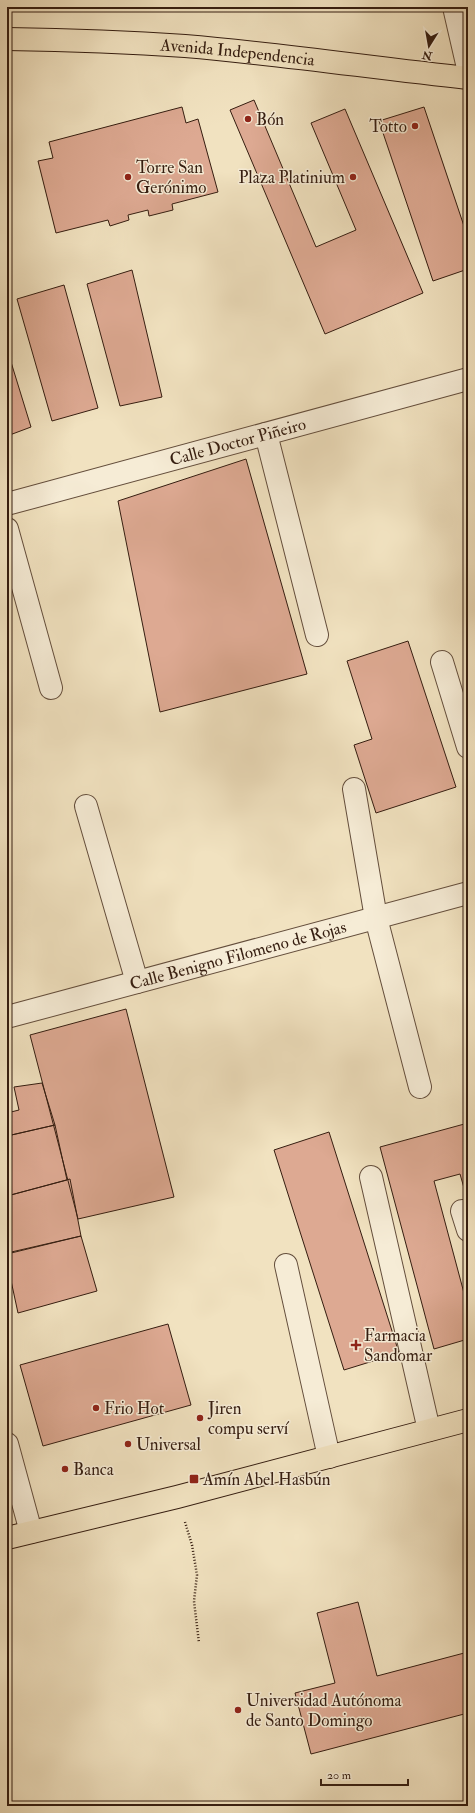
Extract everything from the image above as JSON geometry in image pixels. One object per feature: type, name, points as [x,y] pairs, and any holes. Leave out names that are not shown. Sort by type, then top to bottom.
[{"type":"main road","name":"Avenida Independencia","points":[[7,39],[112,41],[187,46],[468,78]]},
{"type":"main road","points":[[7,1538],[177,1497],[468,1420]]},
{"type":"street","points":[[454,7],[468,68]]},
{"type":"street","name":"Calle Doctor Piñeiro","points":[[7,504],[468,378]]},
{"type":"street","points":[[266,434],[317,635]]},
{"type":"street","points":[[7,529],[51,688]]},
{"type":"street","points":[[442,662],[468,747]]},
{"type":"street","points":[[354,789],[376,918],[420,1087]]},
{"type":"street","points":[[86,806],[136,982]]},
{"type":"street","name":"Calle Benigno Filomeno de Rojas","points":[[7,1017],[468,893]]},
{"type":"street","points":[[371,1177],[429,1430]]},
{"type":"street","points":[[286,1265],[329,1457]]},
{"type":"street","points":[[7,1444],[31,1532]]},
{"type":"path","points":[[177,1497],[192,1545],[197,1575],[194,1601],[199,1643]]},
{"type":"building","name":"Plaza Platinium","points":[[254,100],[316,247],[356,230],[311,123],[345,109],[423,293],[325,334],[230,110]]},
{"type":"building","name":"Torre San Gerónimo","points":[[182,107],[186,123],[198,119],[218,192],[172,204],[173,210],[149,216],[148,210],[128,215],[129,220],[110,226],[108,220],[56,233],[38,161],[53,158],[49,142]]},
{"type":"building","points":[[424,107],[468,238],[468,269],[433,281],[379,121]]},
{"type":"building","points":[[132,270],[162,397],[120,406],[87,284]]},
{"type":"building","points":[[64,285],[98,408],[52,421],[17,299]]},
{"type":"building","points":[[7,349],[31,427],[7,436]]},
{"type":"building","points":[[246,459],[307,674],[160,712],[118,501]]},
{"type":"building","points":[[408,641],[456,787],[376,813],[354,745],[372,739],[347,661]]},
{"type":"building","points":[[126,1009],[174,1197],[78,1219],[30,1035]]},
{"type":"building","points":[[42,1083],[55,1125],[7,1136],[7,1113],[19,1110],[14,1087]]},
{"type":"building","points":[[468,1123],[468,1202],[460,1174],[434,1181],[468,1308],[468,1339],[434,1349],[380,1147]]},
{"type":"building","points":[[55,1125],[67,1180],[7,1196],[7,1136]]},
{"type":"building","points":[[329,1132],[399,1353],[344,1370],[274,1150]]},
{"type":"building","points":[[70,1179],[81,1236],[7,1253],[7,1196]]},
{"type":"building","points":[[81,1236],[97,1291],[18,1313],[7,1262],[7,1254]]},
{"type":"building","points":[[168,1324],[191,1405],[43,1446],[20,1365]]},
{"type":"building","points":[[358,1602],[377,1676],[468,1652],[468,1713],[311,1754],[295,1693],[335,1683],[317,1613]]},
{"type":"place","name":"Bón","points":[[248,119]]},
{"type":"place","name":"Totto","points":[[415,126]]},
{"type":"place","name":"Torre San Gerónimo","points":[[128,177]]},
{"type":"place","name":"Plaza Platinium","points":[[353,177]]},
{"type":"place","name":"Farmacia Sandomar","points":[[356,1345]]},
{"type":"place","name":"Frio Hot","points":[[96,1408]]},
{"type":"place","name":"Jiren compu serví","points":[[200,1418]]},
{"type":"place","name":"Universal","points":[[128,1444]]},
{"type":"place","name":"Banca","points":[[65,1469]]},
{"type":"place","name":"Amín Abel Hasbún","points":[[194,1479]]},
{"type":"place","name":"Universidad Autónoma de Santo Domingo","points":[[238,1710]]}]
